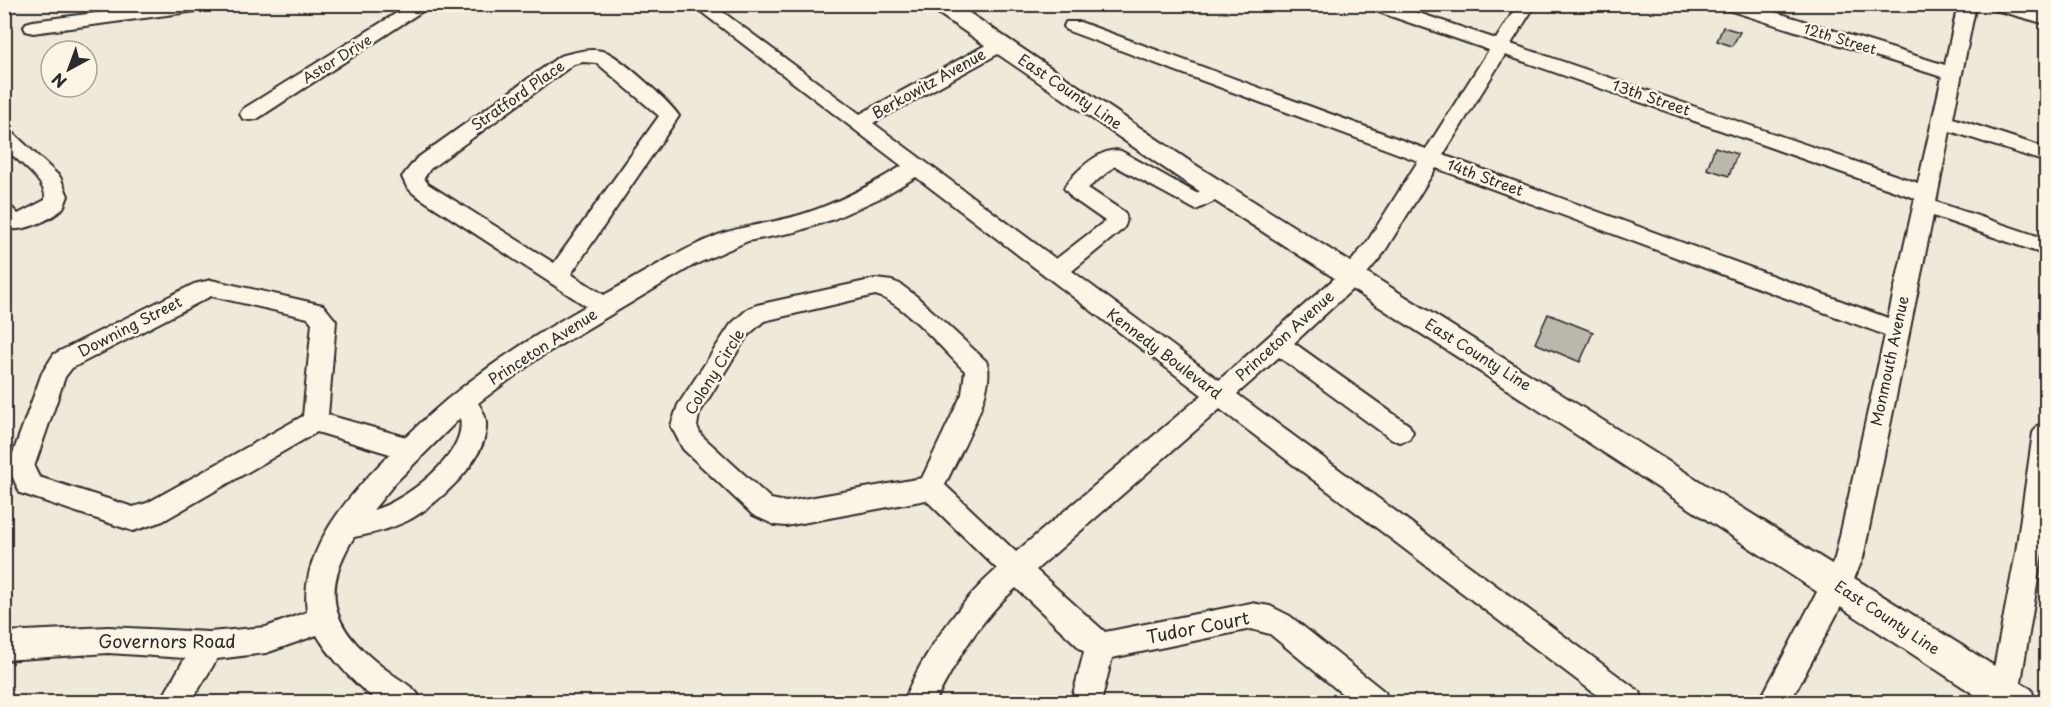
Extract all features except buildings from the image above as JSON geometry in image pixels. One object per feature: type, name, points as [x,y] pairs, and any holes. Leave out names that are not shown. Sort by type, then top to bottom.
[{"type":"main road","name":"East County Line","points":[[940,4],[1217,191],[2011,698]]},
{"type":"street","points":[[33,27],[113,11],[211,4]]},
{"type":"street","name":"Astor Drive","points":[[250,114],[424,4]]},
{"type":"street","name":"Kennedy Boulevard","points":[[700,4],[915,168],[1629,702]]},
{"type":"street","name":"13th Street","points":[[1374,4],[1501,47],[1926,200],[2046,247]]},
{"type":"street","name":"Princeton Avenue","points":[[919,702],[937,667],[965,622],[988,594],[1278,344],[1352,276],[1375,248],[1527,4]]},
{"type":"street","name":"12th Street","points":[[1728,4],[1951,74]]},
{"type":"street","name":"Monmouth Avenue","points":[[1774,702],[1837,586],[1849,558],[1967,4]]},
{"type":"street","points":[[1994,4],[2046,19]]},
{"type":"street","name":"14th Street","points":[[1073,26],[1896,330]]},
{"type":"street","name":"Berkowitz Avenue","points":[[858,123],[1000,45]]},
{"type":"street","name":"Stratford Place","points":[[557,276],[669,116],[663,107],[602,57],[576,57],[549,72],[423,164],[413,177],[414,182],[422,189],[605,307]]},
{"type":"street","points":[[1942,121],[2046,155]]},
{"type":"street","points":[[4,136],[53,182],[57,196],[54,204],[31,218],[14,223],[4,213]]},
{"type":"street","points":[[1056,272],[1115,224],[1116,217],[1112,213],[1083,196],[1075,188],[1091,172],[1138,138]]},
{"type":"street","points":[[1114,156],[1196,203],[1217,191]]},
{"type":"street","points":[[1147,175],[1168,159]]},
{"type":"street","name":"Princeton Avenue","points":[[407,702],[365,673],[338,644],[320,610],[320,577],[343,528],[409,449],[463,401],[509,365],[686,259],[716,245],[749,234],[795,224],[838,210],[915,168]]},
{"type":"street","name":"Colony Circle","points":[[875,286],[892,290],[977,368],[974,394],[931,488],[786,514],[775,513],[762,507],[692,442],[684,426],[687,412],[739,330],[757,314],[875,286]]},
{"type":"street","name":"Downing Street","points":[[211,288],[315,311],[321,316],[324,321],[315,421],[142,518],[122,517],[35,488],[29,485],[21,467],[54,373],[63,361],[202,290],[211,288]]},
{"type":"street","points":[[1278,344],[1400,432]]},
{"type":"street","points":[[343,528],[398,513],[415,502],[457,465],[471,441],[474,426],[473,415],[463,401]]},
{"type":"street","points":[[315,421],[409,449]]},
{"type":"street","points":[[2011,698],[2038,555],[2046,433]]},
{"type":"street","points":[[931,488],[1100,647],[1086,702]]},
{"type":"street","name":"Tudor Court","points":[[1100,647],[1251,616],[1270,619],[1374,702]]},
{"type":"street","name":"Governors Road","points":[[4,646],[108,640],[209,646],[266,640],[325,619]]},
{"type":"street","points":[[175,702],[209,646]]}]
